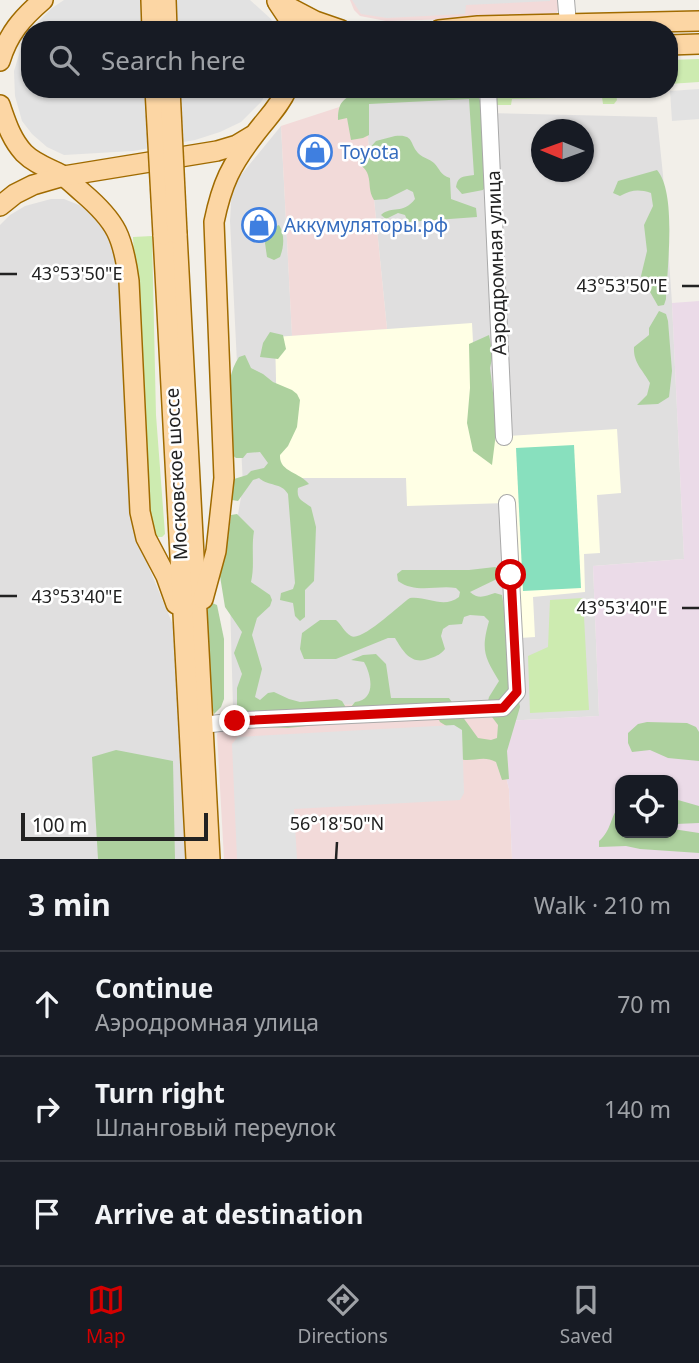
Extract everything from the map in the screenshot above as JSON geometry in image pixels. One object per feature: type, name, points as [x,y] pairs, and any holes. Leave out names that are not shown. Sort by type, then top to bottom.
[{"type":"main road","points":[[0,61],[4,45],[13,29],[24,15],[43,0]]},
{"type":"main road","points":[[151,0],[152,21]]},
{"type":"main road","points":[[166,0],[167,21]]},
{"type":"main road","points":[[276,1],[290,21]]},
{"type":"main road","points":[[276,1],[315,21]]},
{"type":"main road","points":[[666,21],[699,20]]},
{"type":"main road","points":[[678,45],[699,44]]},
{"type":"main road","name":"Московское шоссе","points":[[156,98],[170,234],[192,639],[196,859]]},
{"type":"main road","name":"Московское шоссе","points":[[170,98],[170,234]]},
{"type":"main road","points":[[192,639],[218,538],[224,478],[214,222],[220,191],[233,164],[283,98]]},
{"type":"main road","points":[[0,105],[10,135],[24,153],[39,165],[64,176],[104,210],[117,229],[125,253],[129,281],[140,512],[146,538],[166,576],[192,639]]},
{"type":"main road","points":[[0,206],[33,185],[64,176],[218,151],[237,145],[256,133]]},
{"type":"main road","name":"Московское шоссе","points":[[192,639],[203,725],[210,859]]},
{"type":"street","points":[[566,0],[568,21]]},
{"type":"street","name":"Аэродромная улица","points":[[488,98],[504,437]]},
{"type":"street","points":[[203,725],[245,720],[503,708],[517,692],[507,503]]},
{"type":"shaded area","points":[[64,0],[250,0],[272,21],[39,21]]},
{"type":"shaded area","points":[[350,0],[558,0],[558,10],[551,16],[386,21],[360,16]]},
{"type":"shaded area","points":[[352,0],[550,1],[466,5],[465,14],[387,18],[361,14]]},
{"type":"shaded area","points":[[21,48],[21,98],[263,98],[241,122],[195,140],[133,151],[64,155],[47,147],[22,121],[15,96],[14,71]]},
{"type":"shaded area","points":[[699,89],[699,119],[672,121],[670,98],[678,98],[678,90]]},
{"type":"shaded area","points":[[472,98],[486,113],[657,117],[672,303],[684,559],[593,566],[599,716],[504,721],[476,701],[233,708],[229,565],[243,486],[230,221],[232,186],[281,126],[292,335],[387,329],[364,99]]},
{"type":"shaded area","points":[[364,99],[387,329],[292,336],[281,126]]},
{"type":"shaded area","points":[[51,199],[64,199],[79,205],[98,219],[118,255],[124,291],[134,532],[173,625],[187,859],[0,859],[0,225],[25,206]]},
{"type":"shaded area","points":[[699,301],[699,859],[512,859],[504,721],[599,716],[593,566],[684,559],[672,303]]},
{"type":"shaded area","points":[[472,323],[478,438],[617,429],[621,493],[597,495],[600,553],[584,554],[585,592],[533,597],[535,637],[520,638],[507,503],[407,506],[406,478],[300,478],[278,464],[275,337]]},
{"type":"shaded area","points":[[476,701],[504,721],[512,859],[224,859],[217,734],[233,708]]},
{"type":"shaded area","points":[[454,725],[462,730],[464,793],[460,800],[294,809],[297,859],[237,859],[232,744],[238,737]]},
{"type":"green space","points":[[699,59],[699,82],[678,83],[678,60]]},
{"type":"green space","points":[[479,98],[482,106],[487,184],[483,190],[462,194],[456,187],[460,178],[474,175],[469,99],[369,104],[369,135],[351,140],[347,118],[338,120],[339,108],[344,100]]},
{"type":"green space","points":[[494,98],[557,98],[512,99],[511,105],[494,105]]},
{"type":"green space","points":[[602,98],[617,98],[614,104],[603,104]]},
{"type":"green space","points":[[395,136],[409,138],[419,154],[450,178],[451,199],[476,208],[477,217],[408,222],[405,215],[398,213],[386,219],[381,215],[406,207],[415,199],[413,192],[407,189],[387,199],[374,200],[367,172],[361,164],[360,159],[376,141]]},
{"type":"green space","points":[[657,170],[663,181],[669,213],[666,299],[664,305],[658,306],[641,276],[647,251],[644,225],[653,206],[651,193],[635,191],[620,196],[613,193],[618,181]]},
{"type":"green space","points":[[279,225],[283,245],[280,257],[274,260],[267,257],[265,243],[269,229]]},
{"type":"green space","points":[[152,236],[156,415],[165,534],[162,537],[154,537],[145,492],[133,237]]},
{"type":"green space","points":[[659,311],[666,314],[668,321],[672,371],[669,397],[658,404],[637,405],[647,395],[650,383],[637,362],[634,347],[649,335],[649,328]]},
{"type":"green space","points":[[270,332],[283,335],[286,349],[278,359],[260,357],[263,343]]},
{"type":"green space","points":[[489,335],[493,354],[490,368],[497,425],[492,465],[473,451],[467,423],[470,388],[469,344]]},
{"type":"green space","points":[[245,355],[251,368],[292,390],[300,400],[297,427],[288,446],[280,455],[286,468],[309,484],[298,488],[298,495],[311,507],[316,527],[314,581],[305,590],[305,617],[300,621],[295,616],[293,603],[280,600],[281,593],[293,589],[295,583],[288,494],[282,488],[259,478],[253,480],[238,501],[232,500],[230,493],[234,479],[264,468],[268,463],[260,452],[247,453],[243,458],[236,458],[231,454],[228,391],[233,368],[239,357]]},
{"type":"green space","points":[[574,445],[581,588],[523,591],[516,448]]},
{"type":"green space","points":[[237,514],[254,531],[251,582],[270,595],[272,600],[270,606],[257,618],[252,635],[262,669],[255,697],[260,700],[268,693],[274,692],[300,702],[337,699],[342,701],[348,711],[343,722],[288,728],[240,726],[237,719],[237,688],[242,674],[234,653],[242,632],[225,607],[219,570],[231,515]]},
{"type":"green space","points":[[495,567],[501,570],[501,577],[470,592],[479,597],[495,593],[502,595],[520,707],[507,751],[509,779],[502,780],[496,762],[457,758],[448,727],[440,722],[437,716],[353,713],[351,707],[366,697],[370,680],[364,662],[351,660],[376,654],[386,664],[391,698],[449,698],[478,738],[497,738],[498,725],[486,709],[489,697],[499,681],[485,652],[489,621],[484,616],[470,615],[464,617],[462,624],[449,625],[443,629],[441,636],[445,649],[437,656],[424,660],[409,657],[395,638],[388,638],[336,659],[304,659],[300,649],[302,633],[320,620],[336,620],[349,635],[356,636],[372,628],[410,598],[447,602],[459,597],[460,592],[456,588],[419,588],[405,585],[398,581],[397,574],[402,570],[469,570]]},
{"type":"green space","points":[[583,598],[589,710],[530,713],[528,656],[548,647],[550,600]]},
{"type":"green space","points":[[210,602],[217,605],[224,639],[224,699],[214,714],[204,658],[205,628]]},
{"type":"green space","points":[[687,723],[696,727],[699,732],[699,761],[668,758],[650,750],[632,752],[628,733],[638,724]]},
{"type":"green space","points":[[116,750],[173,761],[175,859],[98,859],[92,757]]},
{"type":"green space","points":[[678,800],[699,806],[699,823],[678,824]]},
{"type":"green space","points":[[614,814],[615,838],[678,838],[678,830],[699,833],[699,853],[626,846],[599,847],[599,841]]},
{"type":"place","name":"Toyota","points":[[315,152]]},
{"type":"place","name":"Аккумуляторы.рф","points":[[259,225]]},
{"type":"route","points":[[235,721],[503,708],[517,692],[511,575]]}]
